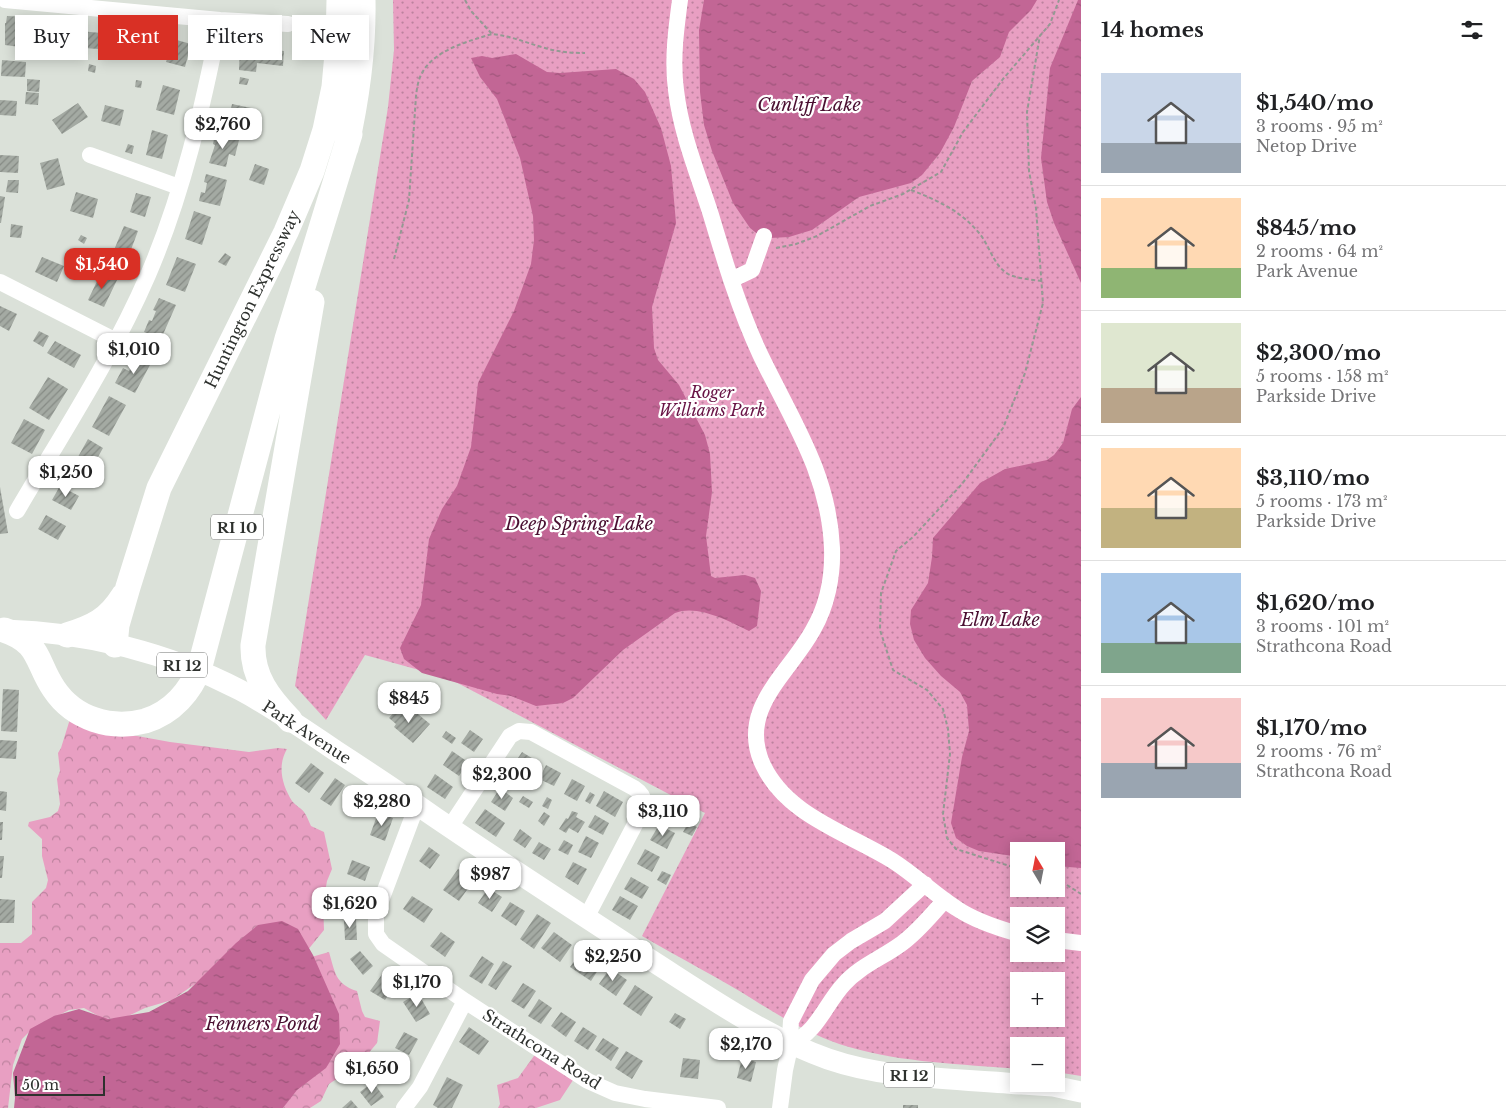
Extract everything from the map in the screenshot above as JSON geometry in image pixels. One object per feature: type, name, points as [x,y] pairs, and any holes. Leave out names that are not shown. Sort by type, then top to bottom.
[{"type":"highway","name":"Huntington Expressway","points":[[115,645],[117,625],[152,509],[164,477],[280,245],[312,171],[325,130],[334,86],[339,0]]},
{"type":"highway","name":"RI 10","points":[[2,630],[18,635],[28,643],[36,653],[50,684],[58,696],[72,709],[92,720],[116,724],[149,720],[169,708],[187,691],[196,675],[202,657],[286,346],[350,134],[361,68],[363,0]]},
{"type":"highway","points":[[290,720],[262,685],[254,662],[253,645],[318,268],[337,195],[350,134]]},
{"type":"highway","points":[[68,636],[107,617],[128,588]]},
{"type":"main road","name":"Park Avenue","points":[[2,630],[68,636],[115,645],[181,665],[224,682],[290,720],[586,918],[765,1030],[791,1043],[825,1058],[865,1069],[916,1076],[1010,1083]]},
{"type":"main road","name":"Park Avenue","points":[[1065,1089],[1081,1092]]},
{"type":"street","points":[[5,0],[155,7],[195,15]]},
{"type":"street","points":[[680,0],[674,62],[677,102],[688,145],[752,336],[811,455],[826,504],[832,546],[828,588],[820,616],[806,642],[769,692],[760,712],[756,729],[759,754],[772,780],[794,804],[814,818],[894,861],[957,909],[980,921],[1010,931]]},
{"type":"street","points":[[282,24],[288,24]]},
{"type":"street","points":[[17,512],[132,311],[162,239],[179,187],[212,60]]},
{"type":"street","points":[[90,155],[179,187]]},
{"type":"street","points":[[732,280],[752,270],[763,241]]},
{"type":"street","points":[[0,282],[116,341]]},
{"type":"street","points":[[450,827],[510,736],[519,731],[531,732],[634,788],[643,795],[642,811],[586,918]]},
{"type":"street","name":"Strathcona Road","points":[[417,805],[376,914],[376,934],[384,944],[465,1001],[588,1081],[615,1093],[645,1099],[718,1108]]},
{"type":"street","points":[[780,1108],[791,1043],[791,1021],[812,980],[826,962],[843,947],[893,915],[925,884]]},
{"type":"street","points":[[791,1043],[806,1036],[811,1031],[833,996],[852,976],[904,942],[945,900]]},
{"type":"street","points":[[1065,941],[1081,943]]},
{"type":"street","points":[[404,1108],[420,1087],[465,1001]]},
{"type":"path","points":[[465,0],[471,11],[492,34]]},
{"type":"path","points":[[763,241],[773,248],[796,244],[817,236],[870,206],[911,190],[941,172],[963,132],[1050,24],[1059,0]]},
{"type":"path","points":[[394,259],[409,200],[418,83],[422,72],[430,62],[441,54],[471,40],[492,34],[508,35],[547,49],[585,53]]},
{"type":"path","points":[[1010,866],[956,848],[947,838],[943,814],[950,754],[948,729],[943,709],[927,690],[893,670],[880,630],[880,611],[881,593],[896,551],[913,537],[962,484],[1003,428],[1026,373],[1043,303],[1036,208],[1029,172],[1027,112],[1040,35]]},
{"type":"path","points":[[911,190],[937,200],[961,215],[980,234],[996,262],[1009,275],[1042,281]]},
{"type":"path","points":[[1065,884],[1081,894]]},
{"type":"green space","name":"Roger Williams Park","points":[[393,0],[1081,0],[1081,1076],[1065,1073],[1065,1037],[1010,1037],[1010,1068],[912,1060],[870,1052],[836,1043],[800,1027],[727,983],[642,936],[705,813],[448,678],[365,655],[326,720],[295,686],[388,107],[394,50]]},
{"type":"green space","points":[[70,719],[115,732],[170,742],[249,752],[278,748],[287,749],[282,762],[283,782],[292,801],[303,811],[311,826],[324,832],[332,869],[327,881],[323,903],[324,930],[307,951],[202,979],[172,1000],[145,1008],[124,1018],[104,1019],[84,1008],[69,1010],[32,1029],[22,1039],[13,1065],[8,1108],[0,1108],[0,943],[21,943],[32,934],[32,902],[46,888],[48,880],[42,856],[42,839],[28,826],[29,822],[50,817],[58,811],[60,804],[57,779],[60,771],[58,753]]},
{"type":"green space","points":[[329,952],[340,981],[357,991],[365,1017],[380,1021],[377,1043],[367,1055],[363,1069],[353,1076],[335,1080],[329,1084],[321,1101],[310,1108],[283,1108],[307,1073],[308,958]]},
{"type":"green space","points":[[539,1049],[577,1074],[560,1100],[536,1108],[498,1108],[500,1104],[497,1085],[518,1078]]},
{"type":"water","name":"Cunliff Lake","points":[[704,0],[1037,0],[1031,10],[1009,32],[1000,57],[972,81],[954,127],[940,153],[922,175],[911,183],[859,197],[812,230],[789,237],[770,238],[759,235],[750,228],[733,203],[712,151],[704,125],[700,92],[699,30]]},
{"type":"water","points":[[1078,0],[1081,0],[1081,283],[1054,223],[1047,202],[1041,158],[1050,68]]},
{"type":"water","name":"Deep Spring Lake","points":[[516,54],[547,72],[560,73],[616,69],[634,79],[645,92],[661,128],[671,166],[676,223],[652,307],[654,348],[658,360],[679,385],[705,435],[710,454],[712,492],[706,536],[711,576],[715,578],[745,575],[755,578],[761,591],[757,626],[749,631],[703,612],[684,611],[675,613],[623,650],[573,698],[563,703],[536,706],[511,696],[497,694],[422,673],[404,659],[400,648],[421,605],[429,539],[442,509],[457,486],[471,447],[478,383],[514,311],[531,264],[534,240],[533,216],[520,158],[497,99],[480,77],[471,58],[482,56],[492,58]]},
{"type":"water","name":"Elm Lake","points":[[1081,397],[1081,868],[1065,867],[1065,842],[1010,842],[1010,856],[979,851],[967,846],[956,838],[951,823],[962,757],[969,731],[967,705],[960,692],[941,676],[925,658],[914,640],[910,624],[911,610],[928,583],[933,538],[980,483],[1005,469],[1047,460],[1054,455],[1063,443],[1072,409]]},
{"type":"water","name":"Fenners Pond","points":[[282,921],[298,929],[313,955],[339,1014],[340,1044],[326,1068],[297,1090],[283,1108],[14,1108],[13,1073],[30,1029],[54,1016],[79,1009],[108,1019],[149,1012],[188,991],[236,943],[258,925]]},
{"type":"building","points":[[7,16],[15,16],[15,46],[5,45]]},
{"type":"building","points":[[88,32],[98,33],[98,49],[88,48]]},
{"type":"building","points":[[178,40],[188,43],[188,56],[185,67],[166,62],[167,60],[178,60]]},
{"type":"building","points":[[282,51],[284,51],[283,66],[257,63],[256,72],[239,70],[239,60],[282,60]]},
{"type":"building","points":[[2,60],[26,62],[25,77],[1,76]]},
{"type":"building","points":[[89,64],[96,66],[95,73],[88,71]]},
{"type":"building","points":[[240,77],[249,79],[247,85],[239,84]]},
{"type":"building","points":[[27,79],[40,80],[39,92],[27,91]]},
{"type":"building","points":[[136,80],[142,81],[141,88],[135,87]]},
{"type":"building","points":[[163,85],[180,90],[174,115],[156,110]]},
{"type":"building","points":[[26,92],[39,93],[38,105],[25,104]]},
{"type":"building","points":[[0,100],[17,101],[16,116],[0,115]]},
{"type":"building","points":[[78,103],[88,117],[62,134],[52,120]]},
{"type":"building","points":[[232,104],[251,108],[247,123],[229,118]]},
{"type":"building","points":[[105,105],[124,110],[120,126],[101,121]]},
{"type":"building","points":[[152,130],[168,135],[162,159],[146,155]]},
{"type":"building","points":[[215,134],[239,140],[235,156],[229,154],[226,167],[209,163],[215,145],[213,144]]},
{"type":"building","points":[[128,144],[134,146],[132,154],[125,152]]},
{"type":"building","points":[[0,155],[19,156],[18,173],[0,172]]},
{"type":"building","points":[[58,158],[65,185],[47,190],[40,163]]},
{"type":"building","points":[[255,164],[269,169],[264,185],[249,180]]},
{"type":"building","points":[[206,174],[227,180],[220,206],[199,201],[201,192],[205,193],[207,183],[204,182]]},
{"type":"building","points":[[8,180],[19,180],[18,193],[6,192]]},
{"type":"building","points":[[76,192],[98,199],[93,218],[70,211]]},
{"type":"building","points":[[136,193],[151,197],[145,217],[130,212]]},
{"type":"building","points":[[0,196],[5,197],[1,223],[0,223]]},
{"type":"building","points":[[194,211],[211,217],[202,245],[185,239]]},
{"type":"building","points":[[11,224],[23,226],[21,238],[10,237]]},
{"type":"building","points":[[124,226],[138,231],[129,255],[114,250]]},
{"type":"building","points":[[81,235],[87,238],[84,244],[78,240]]},
{"type":"building","points":[[225,253],[231,257],[226,266],[218,262]]},
{"type":"building","points":[[42,257],[64,266],[57,282],[35,272]]},
{"type":"building","points":[[177,257],[196,264],[185,292],[166,285]]},
{"type":"building","points":[[101,273],[117,280],[104,307],[88,300]]},
{"type":"building","points":[[159,298],[176,305],[161,339],[144,332],[149,320],[152,321],[156,311],[153,310]]},
{"type":"building","points":[[0,306],[17,314],[9,331],[0,326]]},
{"type":"building","points":[[39,331],[49,336],[43,347],[33,341]]},
{"type":"building","points":[[55,341],[81,355],[74,368],[47,353]]},
{"type":"building","points":[[138,356],[151,363],[135,393],[115,383],[123,368],[129,371]]},
{"type":"building","points":[[48,377],[68,389],[49,420],[29,408]]},
{"type":"building","points":[[109,396],[126,405],[109,436],[92,427]]},
{"type":"building","points":[[24,419],[45,430],[32,454],[11,443]]},
{"type":"building","points":[[88,439],[103,448],[84,482],[69,473]]},
{"type":"building","points":[[60,486],[79,496],[71,510],[52,500]]},
{"type":"building","points":[[0,487],[8,533],[0,534]]},
{"type":"building","points":[[46,515],[66,526],[58,540],[38,529]]},
{"type":"building","points":[[3,689],[19,690],[17,732],[1,731]]},
{"type":"building","points":[[398,708],[407,716],[413,710],[430,724],[413,743],[394,727],[396,724],[389,718]]},
{"type":"building","points":[[470,730],[483,739],[474,752],[461,743]]},
{"type":"building","points":[[446,731],[456,738],[452,744],[442,737]]},
{"type":"building","points":[[0,740],[17,741],[16,759],[0,758]]},
{"type":"building","points":[[452,751],[468,762],[459,776],[443,765]]},
{"type":"building","points":[[522,752],[535,760],[525,776],[512,767]]},
{"type":"building","points":[[311,763],[324,773],[309,793],[295,783]]},
{"type":"building","points":[[546,765],[561,773],[554,786],[539,779]]},
{"type":"building","points":[[435,774],[453,787],[445,799],[427,787]]},
{"type":"building","points":[[335,778],[345,785],[331,806],[320,799]]},
{"type":"building","points":[[572,779],[585,786],[577,801],[564,794]]},
{"type":"building","points":[[500,788],[513,798],[505,811],[491,802]]},
{"type":"building","points":[[0,791],[7,792],[6,811],[0,810]]},
{"type":"building","points":[[604,791],[623,802],[615,817],[596,806]]},
{"type":"building","points":[[590,792],[595,795],[590,804],[585,801]]},
{"type":"building","points":[[523,796],[533,802],[529,808],[519,802]]},
{"type":"building","points":[[547,797],[552,800],[548,809],[542,806]]},
{"type":"building","points":[[670,801],[687,810],[679,825],[663,816]]},
{"type":"building","points":[[485,809],[505,823],[496,837],[475,823]]},
{"type":"building","points":[[572,811],[578,813],[576,817],[585,822],[578,833],[569,828],[566,833],[559,829]]},
{"type":"building","points":[[544,812],[550,816],[544,826],[538,821]]},
{"type":"building","points":[[378,813],[393,818],[385,841],[370,835]]},
{"type":"building","points":[[595,815],[609,823],[603,835],[588,827]]},
{"type":"building","points":[[0,822],[3,822],[2,840],[0,840]]},
{"type":"building","points":[[688,823],[697,827],[692,836],[683,832]]},
{"type":"building","points":[[659,825],[675,833],[667,849],[650,840]]},
{"type":"building","points":[[520,829],[532,838],[525,848],[513,840]]},
{"type":"building","points":[[586,836],[599,843],[591,858],[578,852]]},
{"type":"building","points":[[564,840],[573,845],[568,855],[558,850]]},
{"type":"building","points":[[539,842],[551,849],[544,860],[532,853]]},
{"type":"building","points":[[429,847],[440,855],[430,869],[419,861]]},
{"type":"building","points":[[645,849],[660,857],[652,872],[637,864]]},
{"type":"building","points":[[0,856],[4,856],[2,878],[0,878]]},
{"type":"building","points":[[352,860],[370,867],[365,881],[347,874]]},
{"type":"building","points":[[573,862],[587,869],[578,885],[565,877]]},
{"type":"building","points":[[458,869],[474,880],[459,901],[443,890]]},
{"type":"building","points":[[662,871],[671,875],[666,885],[657,880]]},
{"type":"building","points":[[631,877],[649,887],[642,899],[624,889]]},
{"type":"building","points":[[344,887],[362,894],[358,907],[339,900]]},
{"type":"building","points":[[488,888],[502,897],[492,912],[478,903]]},
{"type":"building","points":[[412,896],[433,909],[424,923],[403,909]]},
{"type":"building","points":[[620,896],[638,906],[630,920],[612,910]]},
{"type":"building","points":[[0,899],[15,900],[14,923],[0,923]]},
{"type":"building","points":[[510,902],[525,911],[516,926],[501,916]]},
{"type":"building","points":[[537,914],[551,923],[534,949],[520,939]]},
{"type":"building","points":[[344,919],[356,919],[357,940],[345,940]]},
{"type":"building","points":[[441,932],[455,942],[445,957],[430,946]]},
{"type":"building","points":[[554,932],[572,945],[560,962],[541,948]]},
{"type":"building","points":[[582,950],[602,964],[591,981],[570,967]]},
{"type":"building","points":[[360,951],[373,966],[363,975],[350,959]]},
{"type":"building","points":[[482,956],[494,964],[482,984],[469,976]]},
{"type":"building","points":[[503,961],[512,966],[496,990],[488,985]]},
{"type":"building","points":[[610,968],[627,980],[616,996],[599,984]]},
{"type":"building","points":[[383,973],[397,982],[385,1000],[370,991]]},
{"type":"building","points":[[523,983],[536,991],[524,1009],[511,1001]]},
{"type":"building","points":[[635,985],[653,997],[641,1016],[623,1004]]},
{"type":"building","points":[[418,993],[430,1014],[416,1022],[403,1002]]},
{"type":"building","points":[[539,999],[552,1008],[541,1024],[528,1016]]},
{"type":"building","points":[[561,1012],[576,1022],[566,1037],[551,1026]]},
{"type":"building","points":[[675,1013],[686,1019],[680,1029],[669,1022]]},
{"type":"building","points":[[469,1027],[489,1041],[479,1055],[459,1042]]},
{"type":"building","points":[[583,1027],[597,1036],[588,1050],[574,1041]]},
{"type":"building","points":[[404,1032],[418,1039],[409,1055],[395,1048]]},
{"type":"building","points":[[603,1038],[619,1048],[611,1061],[595,1050]]},
{"type":"building","points":[[626,1051],[643,1061],[632,1079],[615,1068]]},
{"type":"building","points":[[391,1056],[405,1063],[395,1082],[381,1075]]},
{"type":"building","points":[[683,1058],[700,1060],[698,1079],[680,1077]]},
{"type":"building","points":[[742,1058],[756,1062],[751,1082],[737,1078]]},
{"type":"building","points":[[447,1077],[463,1085],[452,1108],[438,1108],[433,1105]]},
{"type":"building","points":[[373,1082],[384,1097],[371,1106],[360,1092]]},
{"type":"building","points":[[351,1100],[358,1108],[342,1108]]},
{"type":"building","points":[[903,1105],[918,1105],[918,1108],[903,1108]]}]
